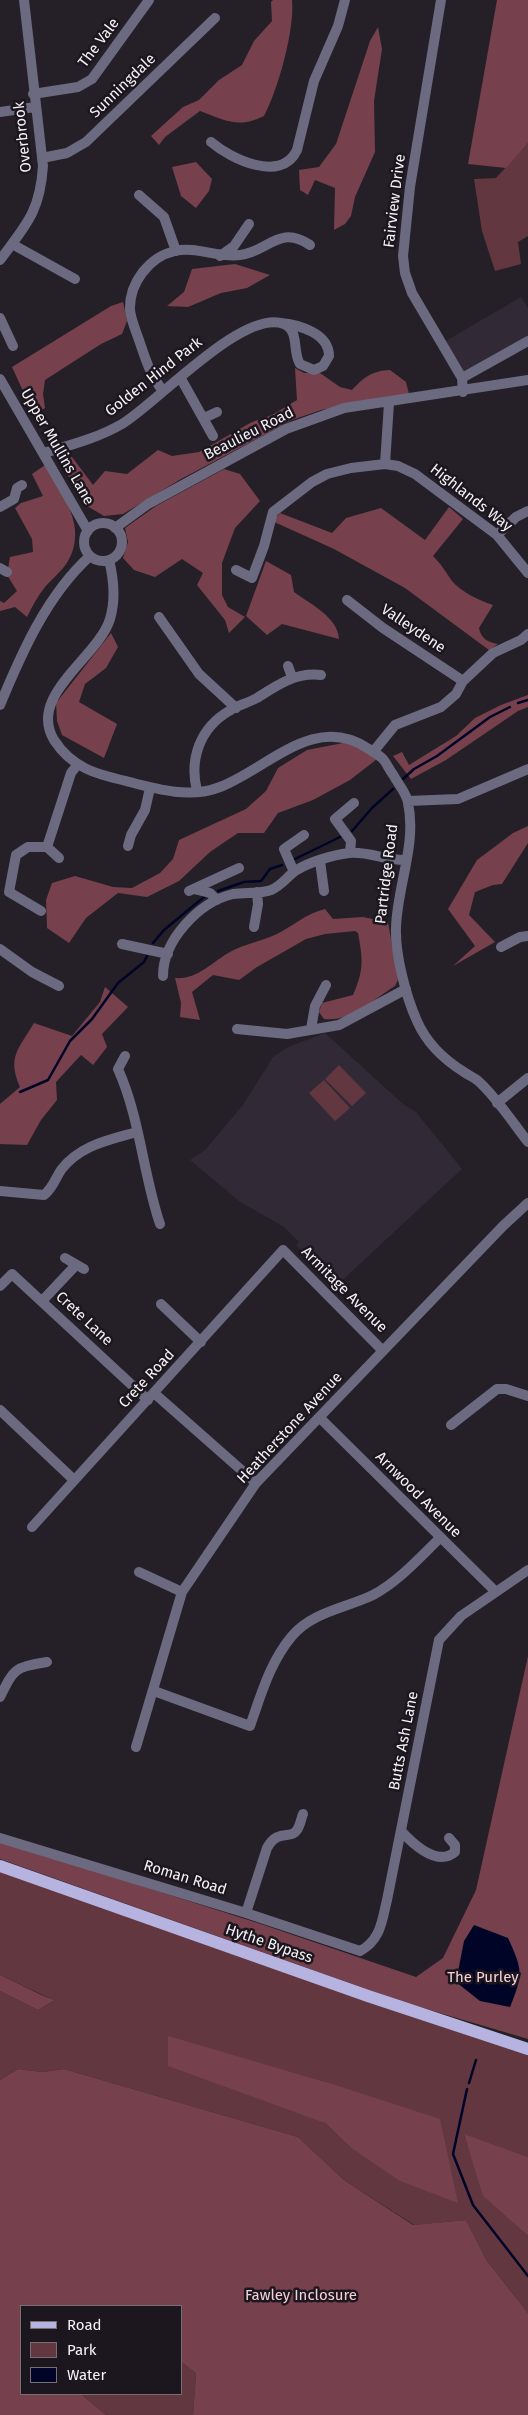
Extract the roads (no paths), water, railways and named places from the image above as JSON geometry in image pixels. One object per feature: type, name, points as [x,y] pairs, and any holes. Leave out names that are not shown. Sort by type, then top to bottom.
[{"type":"main road","name":"Hythe Bypass","points":[[0,1866],[368,1996],[528,2049]]},
{"type":"street","name":"Overbrook","points":[[1,255],[12,244],[33,215],[42,188],[42,158],[33,94],[24,0]]},
{"type":"street","name":"The Vale","points":[[33,94],[78,87],[92,79],[149,0]]},
{"type":"street","points":[[211,142],[239,161],[259,166],[279,164],[292,157],[298,145],[314,82],[338,26],[345,0]]},
{"type":"street","name":"Fairview Drive","points":[[441,0],[410,187],[404,256],[405,273],[412,293],[462,378],[463,392]]},
{"type":"street","name":"Sunningdale","points":[[42,158],[67,152],[86,142],[215,18]]},
{"type":"street","points":[[0,112],[35,107]]},
{"type":"street","points":[[139,195],[164,216],[176,251]]},
{"type":"street","points":[[220,256],[234,246],[249,224]]},
{"type":"street","points":[[163,391],[150,372],[131,315],[130,304],[136,285],[147,266],[176,251],[220,256],[245,254],[278,239],[289,237],[300,238],[310,245]]},
{"type":"street","points":[[12,244],[76,279]]},
{"type":"street","points":[[0,318],[13,346]]},
{"type":"street","name":"Golden Hind Park","points":[[44,453],[108,431],[128,420],[213,350],[246,330],[264,324],[281,323],[306,328],[325,343],[329,356],[323,366],[314,370],[300,364],[296,356],[293,332],[281,323]]},
{"type":"street","points":[[462,378],[528,341]]},
{"type":"street","points":[[180,377],[213,436]]},
{"type":"street","name":"Upper Mullins Lane","points":[[0,379],[88,531]]},
{"type":"street","name":"Beaulieu Road","points":[[115,528],[148,504],[286,429],[344,408],[463,392],[528,380]]},
{"type":"street","points":[[385,464],[389,403]]},
{"type":"street","points":[[204,418],[217,412]]},
{"type":"street","name":"Highlands Way","points":[[236,570],[252,578],[264,546],[273,512],[312,482],[334,472],[385,464],[398,466],[415,474],[497,535],[528,572]]},
{"type":"street","points":[[0,507],[14,500],[17,488],[22,485]]},
{"type":"street","points":[[497,535],[516,517],[528,512]]},
{"type":"street","points":[[98,524],[115,528],[121,537],[120,548],[114,557],[109,560],[100,561],[90,556],[84,547],[88,531],[98,524]]},
{"type":"street","points":[[0,705],[50,602],[90,556]]},
{"type":"street","points":[[109,560],[114,579],[114,601],[110,620],[103,636],[66,679],[50,703],[48,719],[51,734],[64,752],[88,772],[173,792],[218,788],[301,742],[327,736],[344,737],[383,758],[408,801],[458,798],[528,770]]},
{"type":"street","name":"Valleydene","points":[[347,600],[383,628],[463,681]]},
{"type":"street","points":[[159,617],[199,674],[236,708]]},
{"type":"street","points":[[373,752],[391,728],[400,722],[441,708],[456,694],[463,681],[496,652],[521,640],[528,634]]},
{"type":"street","points":[[288,666],[292,678]]},
{"type":"street","points":[[197,791],[195,764],[197,748],[207,730],[226,713],[292,678],[321,675]]},
{"type":"street","points":[[47,847],[71,772],[78,764]]},
{"type":"street","points":[[128,846],[131,834],[145,810],[150,788]]},
{"type":"street","name":"Partridge Road","points":[[408,801],[410,835],[395,929],[406,989],[417,1021],[430,1044],[446,1060],[477,1080],[528,1142]]},
{"type":"street","points":[[350,853],[351,842],[334,819],[354,803]]},
{"type":"street","points":[[294,872],[284,849],[304,835]]},
{"type":"street","points":[[41,911],[10,894],[9,888],[18,853],[28,847],[47,847],[59,858]]},
{"type":"street","points":[[163,976],[163,967],[175,938],[185,925],[217,900],[233,894],[271,890],[286,881],[294,872],[320,861],[350,853],[396,861],[406,860]]},
{"type":"street","points":[[320,861],[324,892]]},
{"type":"street","points":[[217,900],[210,893],[191,890],[239,868]]},
{"type":"street","points":[[254,927],[258,904],[257,892]]},
{"type":"street","points":[[501,948],[520,937],[528,936]]},
{"type":"street","points":[[122,944],[168,954]]},
{"type":"street","points":[[0,949],[32,972],[60,986]]},
{"type":"street","points":[[311,1029],[315,1006],[326,985]]},
{"type":"street","points":[[237,1029],[287,1034],[339,1025],[406,989]]},
{"type":"street","points":[[125,1056],[118,1070],[137,1132],[145,1174],[160,1224]]},
{"type":"street","points":[[497,1103],[528,1078]]},
{"type":"street","points":[[0,1191],[44,1195],[52,1188],[60,1171],[86,1149],[104,1140],[137,1132]]},
{"type":"street","name":"Heatherstone Avenue","points":[[136,1747],[182,1592],[256,1483],[320,1418],[382,1350],[503,1226],[528,1203]]},
{"type":"street","name":"Armitage Avenue","points":[[284,1250],[382,1350]]},
{"type":"street","name":"Crete Road","points":[[32,1527],[284,1250]]},
{"type":"street","points":[[43,1300],[80,1267],[65,1258]]},
{"type":"street","name":"Crete Lane","points":[[0,1286],[12,1274],[151,1396],[256,1483]]},
{"type":"street","points":[[161,1304],[201,1342]]},
{"type":"street","points":[[451,1425],[497,1389],[506,1389],[528,1396]]},
{"type":"street","points":[[0,1410],[74,1480]]},
{"type":"street","name":"Arnwood Avenue","points":[[320,1418],[496,1592]]},
{"type":"street","points":[[154,1691],[250,1726],[274,1662],[292,1635],[312,1620],[373,1595],[392,1582],[440,1538]]},
{"type":"street","name":"Butts Ash Lane","points":[[360,1951],[368,1947],[378,1934],[401,1831],[439,1640],[461,1616],[528,1570]]},
{"type":"street","points":[[139,1572],[182,1592]]},
{"type":"street","points":[[0,1697],[11,1675],[19,1667],[47,1662]]},
{"type":"street","points":[[246,1913],[271,1840],[277,1836],[292,1834],[297,1830],[303,1814]]},
{"type":"street","points":[[401,1831],[414,1845],[439,1856],[450,1857],[456,1852],[455,1845],[449,1838]]},
{"type":"street","name":"Roman Road","points":[[0,1838],[246,1913],[360,1951]]},
{"type":"water","points":[[474,1925],[508,1938],[513,1949],[520,1972],[510,2007],[480,2001],[456,1982],[464,1941]]},
{"type":"waterway","points":[[518,703],[528,700]]},
{"type":"waterway","points":[[403,779],[414,769],[437,756],[490,717],[510,707]]},
{"type":"waterway","points":[[352,831],[372,808],[393,789]]},
{"type":"waterway","points":[[295,859],[340,837]]},
{"type":"waterway","points":[[218,891],[244,882],[261,881],[270,869],[282,865]]},
{"type":"waterway","points":[[153,943],[164,930],[204,897]]},
{"type":"waterway","points":[[20,1092],[48,1080],[70,1041],[92,1019],[118,983],[144,962],[147,956]]},
{"type":"waterway","points":[[469,2083],[476,2060]]},
{"type":"waterway","points":[[467,2089],[453,2154],[473,2205],[528,2276]]},
{"type":"park label","name":"The Purley","points":[[483,1978]]},
{"type":"park label","name":"Fawley Inclosure","points":[[301,2296]]}]
